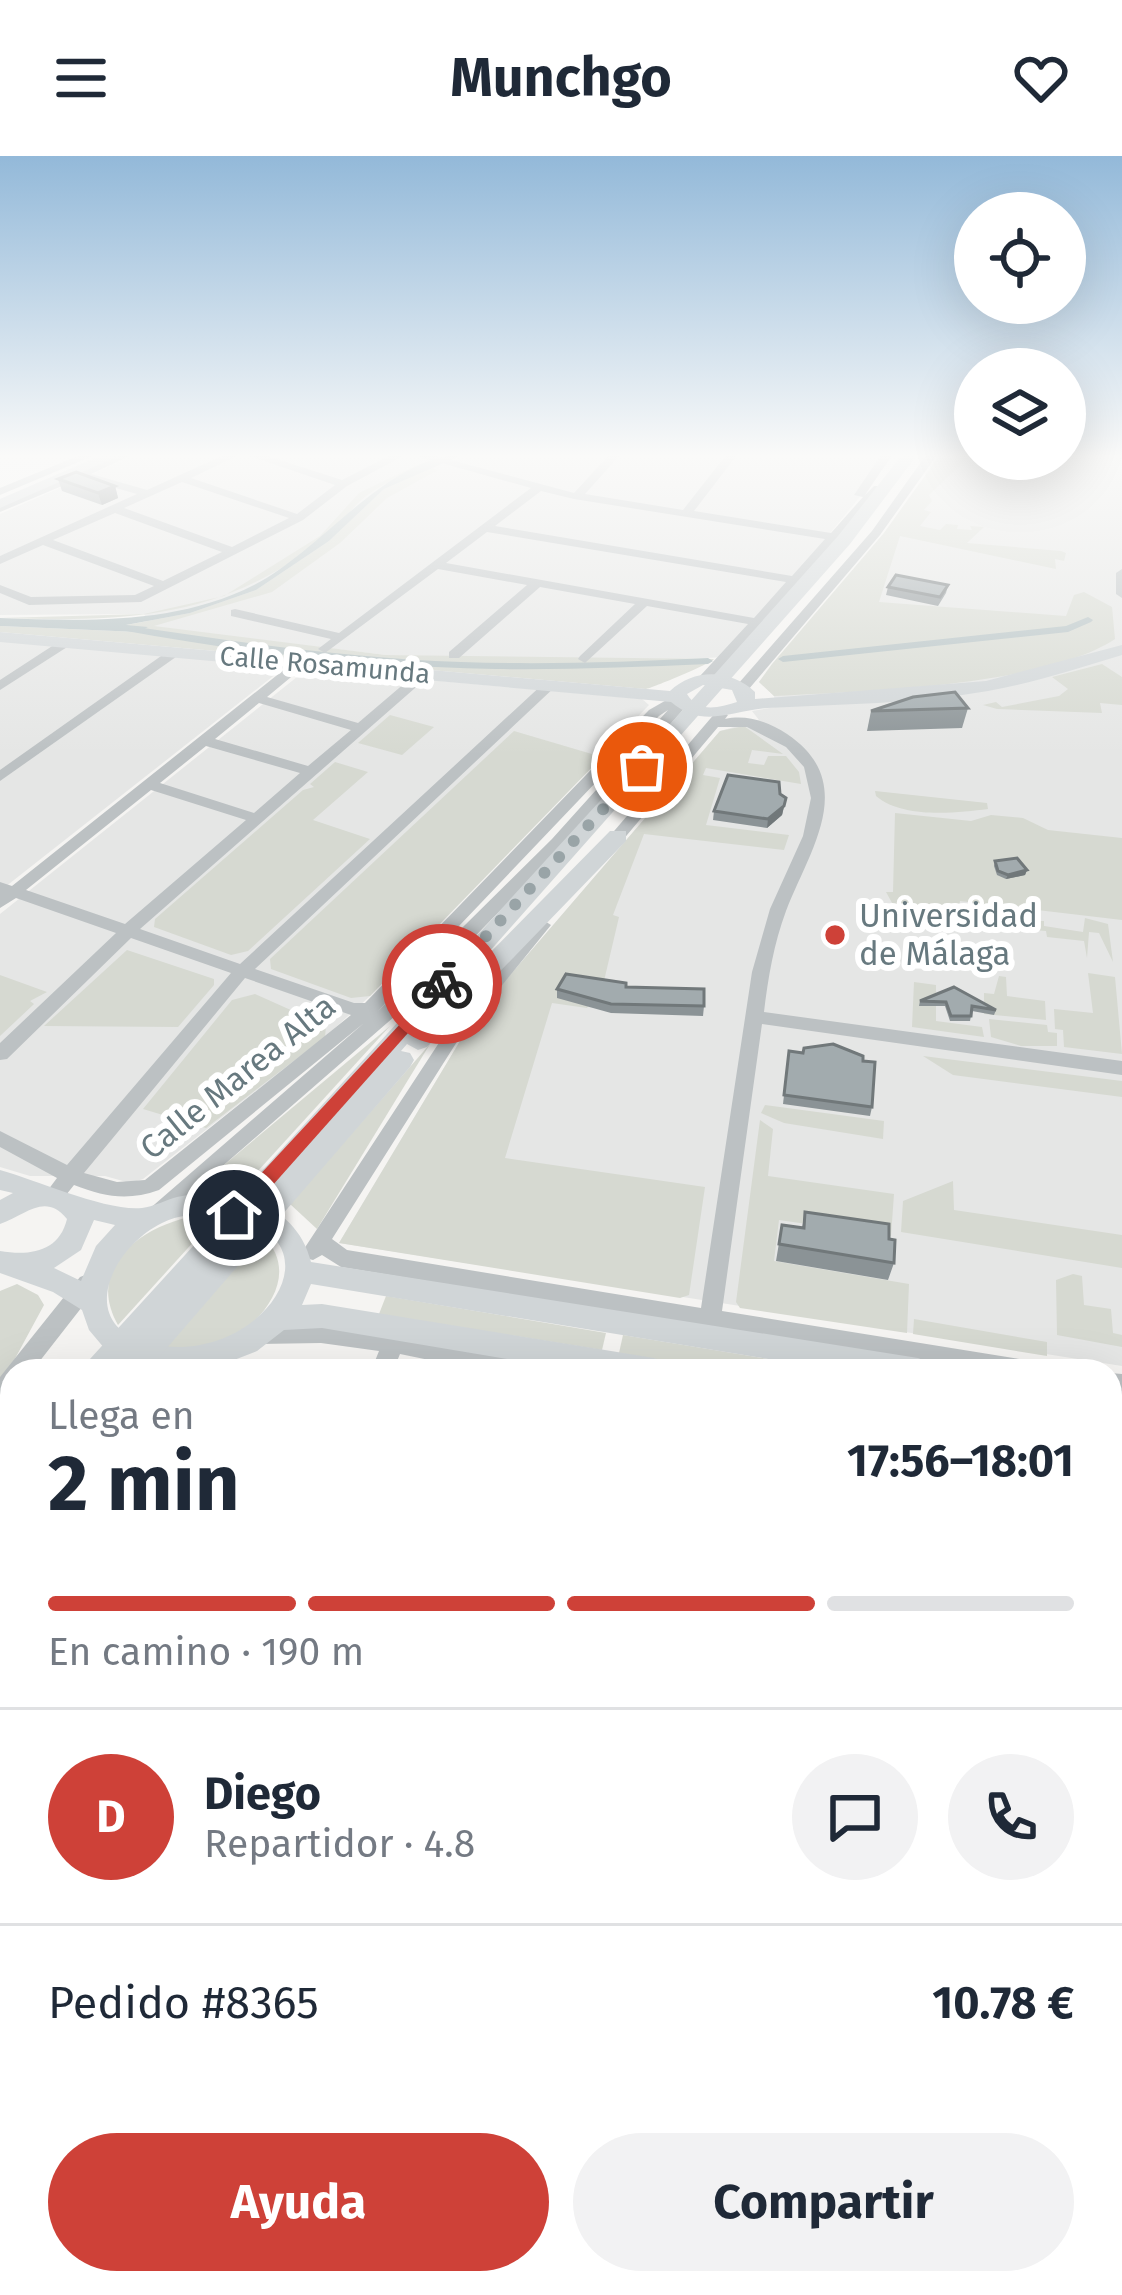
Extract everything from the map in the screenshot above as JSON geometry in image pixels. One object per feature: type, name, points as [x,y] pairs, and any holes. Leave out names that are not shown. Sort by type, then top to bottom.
[{"type":"highway","points":[[418,1040],[677,746],[832,555]]},
{"type":"highway","points":[[744,659],[833,555]]},
{"type":"highway","points":[[434,994],[677,746]]},
{"type":"highway","points":[[118,1359],[268,1195],[618,836]]},
{"type":"highway","points":[[268,1195],[558,842]]},
{"type":"main road","name":"Calle Rosamunda","points":[[0,637],[679,696],[695,712],[721,719]]},
{"type":"main road","points":[[721,719],[745,701],[942,689],[1122,648]]},
{"type":"main road","points":[[679,696],[705,679],[745,701],[885,698],[988,686],[1122,648]]},
{"type":"main road","points":[[0,1180],[64,1190],[106,1214],[148,1218]]},
{"type":"main road","points":[[0,1214],[31,1197],[64,1190]]},
{"type":"main road","points":[[9,1264],[37,1264],[70,1246],[81,1218],[64,1190]]},
{"type":"main road","points":[[89,1290],[115,1243],[148,1218],[192,1205],[247,1208],[288,1234],[299,1267],[294,1292],[260,1333]]},
{"type":"main road","points":[[9,1264],[89,1290],[113,1341],[147,1356],[203,1359],[260,1333],[322,1316],[582,1359]]},
{"type":"main road","points":[[299,1267],[843,1359]]},
{"type":"main road","points":[[479,1301],[560,1295]]},
{"type":"street","points":[[81,555],[165,586]]},
{"type":"street","points":[[0,589],[29,601],[137,599],[228,555]]},
{"type":"street","points":[[325,649],[449,555]]},
{"type":"street","points":[[648,555],[796,580]]},
{"type":"street","points":[[705,679],[816,555]]},
{"type":"street","points":[[710,1319],[772,928],[812,827],[817,785],[809,764],[745,701],[859,555]]},
{"type":"street","points":[[436,565],[758,622]]},
{"type":"street","points":[[1122,573],[1122,594]]},
{"type":"street","points":[[454,655],[537,583]]},
{"type":"street","points":[[584,659],[644,602]]},
{"type":"street","points":[[235,613],[341,637]]},
{"type":"street","points":[[0,686],[68,642]]},
{"type":"street","points":[[0,777],[176,652]]},
{"type":"street","points":[[1100,656],[1122,660]]},
{"type":"street","points":[[5,894],[301,663]]},
{"type":"street","points":[[0,1054],[126,932],[424,674]]},
{"type":"street","points":[[0,1138],[64,1190],[240,973],[550,685]]},
{"type":"street","points":[[148,1218],[404,999],[558,842],[679,696]]},
{"type":"street","name":"Calle Marea Alta","points":[[64,1190],[140,1192],[344,1032],[508,870],[654,712],[679,696]]},
{"type":"street","points":[[256,698],[362,729]]},
{"type":"street","points":[[299,1267],[322,1243],[454,1033],[618,836],[677,746],[721,719],[754,707],[789,702]]},
{"type":"street","points":[[203,740],[311,772]]},
{"type":"street","points":[[148,784],[258,819]]},
{"type":"street","points":[[5,894],[352,1009],[370,1009]]},
{"type":"street","points":[[240,973],[337,1020],[344,1032]]},
{"type":"street","points":[[755,1017],[1122,1068]]},
{"type":"street","points":[[322,1243],[341,1258],[958,1359]]},
{"type":"street","points":[[29,1359],[89,1290]]},
{"type":"street","points":[[230,1359],[260,1333],[299,1331],[462,1359]]},
{"type":"street","points":[[387,1359],[392,1347]]},
{"type":"shaded area","points":[[0,555],[812,555],[729,657],[632,661],[386,655],[152,627],[144,614],[0,615]]},
{"type":"shaded area","points":[[290,555],[300,555],[284,566],[229,593]]},
{"type":"shaded area","points":[[298,555],[308,555],[256,590],[190,613],[126,625],[148,627],[138,632],[0,626],[0,618],[65,620],[162,614],[224,598],[279,570]]},
{"type":"shaded area","points":[[308,555],[324,555],[272,592],[154,626],[386,655],[714,659],[646,689],[0,632],[0,626],[138,632],[138,628],[121,626],[190,613],[256,590]]},
{"type":"shaded area","points":[[865,555],[894,555],[879,602],[1066,616],[1074,595],[1084,592],[1112,607],[1115,639],[1083,655],[998,677],[774,696],[759,682]]},
{"type":"shaded area","name":"Universidad de Málaga","points":[[866,555],[1122,555],[1122,1359],[1077,1359],[339,1243],[475,1016],[720,731],[759,720],[752,711],[775,707],[774,696],[759,682]]},
{"type":"shaded area","points":[[989,555],[1066,555],[1064,561],[1055,559],[1056,569]]},
{"type":"shaded area","points":[[142,614],[88,619],[0,618]]},
{"type":"shaded area","points":[[0,640],[286,666],[0,891]]},
{"type":"shaded area","points":[[1102,664],[1122,677],[1122,705],[1100,703],[1102,713],[997,709],[983,705],[996,702],[1002,707],[1059,696],[1068,689],[1052,677]]},
{"type":"shaded area","points":[[307,669],[642,699],[649,705],[370,996],[325,1037],[143,1179],[130,1183],[105,1176],[30,1176],[0,1167],[0,914]]},
{"type":"shaded area","points":[[390,715],[434,727],[402,755],[358,743]]},
{"type":"shaded area","points":[[744,726],[783,754],[752,750],[748,763],[764,765],[768,756],[786,756],[799,772],[801,784],[706,768],[703,775],[720,778],[706,825],[789,835],[784,850],[644,834],[613,915],[619,917],[604,981],[587,1008],[552,1003],[505,1158],[705,1187],[689,1295],[680,1298],[339,1243],[475,1016],[720,731]]},
{"type":"shaded area","points":[[514,731],[602,757],[370,996],[351,998],[271,969],[270,959]]},
{"type":"shaded area","points":[[335,762],[368,772],[313,820],[370,839],[248,951],[231,955],[154,927],[155,919],[303,790],[314,787],[310,784]]},
{"type":"shaded area","points":[[875,791],[987,803],[988,809],[915,811],[887,803]]},
{"type":"shaded area","points":[[895,813],[971,821],[991,815],[1023,818],[1048,830],[1122,838],[1122,920],[960,901],[958,912],[911,906],[910,911],[896,910],[886,892],[893,892]]},
{"type":"shaded area","points":[[981,913],[1005,916],[1006,921],[1044,921],[1044,926],[1083,932],[1085,918],[1108,924],[1113,962],[1099,933],[1089,932],[1087,958],[1084,941],[1047,937],[1046,931],[968,925],[968,918],[989,925],[989,918]]},
{"type":"shaded area","points":[[127,950],[214,979],[214,985],[178,1027],[44,1026]]},
{"type":"shaded area","points":[[1088,973],[1115,977],[1122,1054],[1064,1047],[1063,1030],[1055,1029],[1054,1009],[1093,1013]]},
{"type":"shaded area","points":[[0,975],[47,992],[30,1001],[34,1004],[0,1036]]},
{"type":"shaded area","points":[[999,976],[1006,977],[1007,996],[1045,1001],[1046,1020],[984,1014],[984,993],[994,994]]},
{"type":"shaded area","points":[[914,982],[936,985],[936,1021],[982,1027],[984,1037],[912,1027]]},
{"type":"shaded area","points":[[255,994],[293,1011],[289,1015],[299,1021],[305,1017],[326,1026],[325,1037],[206,1128],[143,1109],[232,1000]]},
{"type":"shaded area","points":[[989,1019],[1047,1025],[1048,1032],[1057,1033],[1057,1046],[1021,1046],[991,1037]]},
{"type":"shaded area","points":[[390,1026],[245,1185],[206,1180]]},
{"type":"shaded area","points":[[430,1044],[317,1229],[290,1204]]},
{"type":"shaded area","points":[[923,1056],[1122,1081],[1122,1097],[953,1075]]},
{"type":"shaded area","points":[[765,1105],[884,1121],[883,1139],[784,1123],[761,1113]]},
{"type":"shaded area","points":[[760,1120],[773,1129],[768,1176],[894,1194],[891,1236],[779,1220],[774,1261],[909,1284],[907,1333],[740,1308],[736,1302]]},
{"type":"shaded area","points":[[953,1181],[954,1210],[1122,1235],[1122,1268],[901,1232],[903,1201]]},
{"type":"shaded area","points":[[217,1216],[118,1325],[109,1302],[109,1281],[130,1246],[168,1223]]},
{"type":"shaded area","points":[[263,1236],[279,1268],[277,1285],[259,1316],[214,1347],[165,1349]]},
{"type":"shaded area","points":[[1082,1276],[1084,1305],[1111,1309],[1113,1333],[1122,1335],[1122,1347],[1057,1335],[1056,1280]]},
{"type":"shaded area","points":[[17,1284],[38,1295],[44,1305],[15,1359],[0,1359],[0,1291]]},
{"type":"shaded area","points":[[386,1296],[606,1333],[602,1350],[379,1314]]},
{"type":"shaded area","points":[[914,1319],[1047,1342],[1047,1356],[913,1334]]},
{"type":"shaded area","points":[[623,1335],[768,1359],[656,1359],[619,1353]]},
{"type":"building","points":[[896,575],[948,585],[940,597],[888,587]]},
{"type":"building","points":[[955,692],[968,708],[871,711],[913,697]]},
{"type":"building","points":[[728,775],[779,782],[784,806],[768,819],[714,811]]},
{"type":"building","points":[[1017,858],[1027,870],[1008,875],[998,871],[995,861]]},
{"type":"building","points":[[566,974],[626,983],[626,987],[704,989],[704,1006],[611,1004],[557,989]]},
{"type":"building","points":[[954,987],[996,1010],[972,1006],[971,1016],[951,1016],[946,1002],[920,1001]]},
{"type":"building","points":[[833,1044],[863,1056],[863,1061],[875,1062],[872,1107],[784,1095],[789,1051],[803,1053],[804,1048]]},
{"type":"building","points":[[805,1212],[889,1224],[889,1239],[895,1240],[894,1263],[779,1244],[782,1225],[804,1228]]},
{"type":"waterway","points":[[783,659],[1068,629],[1088,620]]},
{"type":"waterway","points":[[124,628],[424,663],[530,666],[708,661]]},
{"type":"way so far","points":[[442,984],[642,767]]},
{"type":"place","name":"Universidad de Málaga","points":[[835,935]]},
{"type":"route","points":[[234,1215],[442,984]]}]
